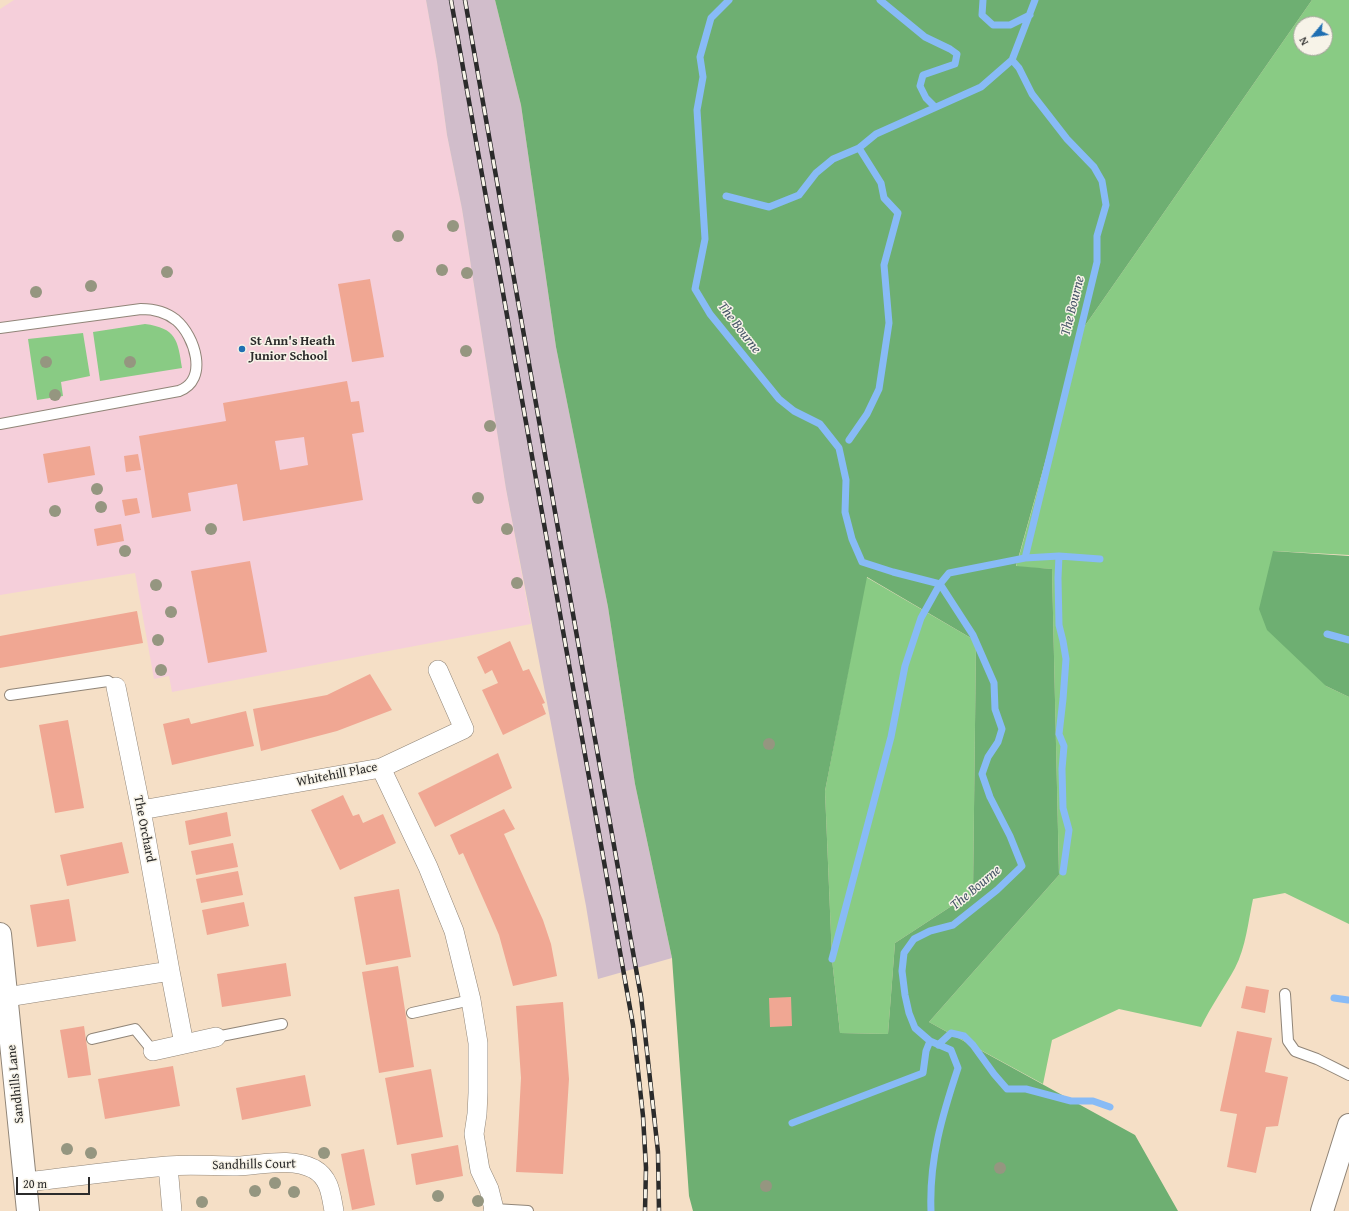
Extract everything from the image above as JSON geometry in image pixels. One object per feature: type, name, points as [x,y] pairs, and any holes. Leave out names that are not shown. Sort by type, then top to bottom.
[{"type":"main road","name":"Sandhills Lane","points":[[0,934],[28,1211]]},
{"type":"main road","points":[[1322,1211],[1349,1125]]},
{"type":"street","name":"Whitehill Place","points":[[141,810],[381,768],[464,729],[438,670]]},
{"type":"street","name":"The Orchard","points":[[116,687],[141,810],[184,1044]]},
{"type":"street","points":[[381,768],[428,867],[451,924],[471,1000],[478,1043],[478,1093],[474,1134],[480,1170],[489,1189],[494,1210]]},
{"type":"street","points":[[7,997],[170,971]]},
{"type":"street","points":[[154,1051],[216,1037]]},
{"type":"street","name":"Sandhills Court","points":[[25,1182],[168,1166],[237,1166],[295,1162],[316,1170],[323,1176],[330,1186],[334,1211]]},
{"type":"street","points":[[168,1166],[172,1211]]},
{"type":"lane","points":[[0,328],[141,309],[153,309],[165,313],[175,319],[183,327],[193,343],[196,363],[192,382],[179,391],[0,424]]},
{"type":"lane","points":[[10,695],[108,681],[116,687]]},
{"type":"lane","points":[[1285,994],[1288,1041],[1295,1051],[1317,1059],[1349,1075]]},
{"type":"lane","points":[[412,1013],[471,1000]]},
{"type":"lane","points":[[216,1037],[282,1024]]},
{"type":"lane","points":[[92,1039],[135,1030],[154,1051]]},
{"type":"lane","points":[[494,1210],[528,1211]]},
{"type":"shaded area","name":"St Ann's Heath Junior School","points":[[14,0],[426,0],[437,62],[447,135],[462,209],[506,489],[531,624],[172,692],[169,676],[154,679],[135,573],[0,595],[0,9]]},
{"type":"shaded area","points":[[426,0],[495,0],[521,105],[556,347],[608,607],[635,784],[672,958],[598,979],[586,906],[506,489],[462,209],[447,135],[437,62]]},
{"type":"green space","points":[[495,0],[1312,0],[1301,16],[1293,16],[1293,27],[1082,330],[1016,566],[1052,569],[1059,875],[929,1022],[1135,1135],[1178,1211],[693,1211],[689,1196],[672,958],[635,784],[608,607],[556,347],[521,105]],"holes":[[[867,577],[976,641],[973,892],[895,943],[888,1034],[840,1033],[832,959],[825,791]]]},
{"type":"green space","points":[[1312,0],[1349,0],[1349,555],[1273,551],[1326,686],[1349,697],[1349,924],[1285,893],[1253,899],[1239,960],[1201,1027],[1119,1009],[1052,1040],[1043,1084],[929,1022],[1059,875],[1052,569],[1016,567],[1082,330],[1293,27],[1293,56],[1333,56],[1333,16],[1301,16]]},
{"type":"green space","points":[[145,324],[163,329],[174,337],[179,350],[182,368],[100,381],[93,332]]},
{"type":"green space","points":[[83,333],[90,376],[61,382],[63,396],[37,400],[28,339]]},
{"type":"green space","points":[[1273,551],[1349,556],[1349,697],[1326,686],[1267,630],[1259,609]]},
{"type":"green space","points":[[866,577],[976,641],[973,892],[895,943],[888,1034],[840,1033],[832,959],[825,791]]},
{"type":"building","points":[[370,279],[384,357],[352,362],[338,284]]},
{"type":"building","points":[[347,381],[351,402],[359,401],[364,432],[352,434],[363,500],[243,521],[237,484],[188,493],[191,511],[152,518],[139,436],[226,421],[223,403]],"holes":[[[304,437],[308,465],[280,470],[275,441]]]},
{"type":"building","points":[[90,446],[95,475],[48,483],[43,454]]},
{"type":"building","points":[[138,454],[141,470],[126,472],[124,456]]},
{"type":"building","points":[[137,498],[140,513],[125,516],[122,500]]},
{"type":"building","points":[[121,524],[124,541],[97,546],[94,529]]},
{"type":"building","points":[[250,561],[267,652],[208,663],[191,571]]},
{"type":"building","points":[[137,611],[143,643],[0,668],[0,636]]},
{"type":"building","points":[[510,641],[523,671],[529,669],[545,703],[542,704],[546,714],[503,735],[482,690],[498,683],[492,670],[485,674],[477,657]]},
{"type":"building","points":[[370,674],[392,710],[337,731],[261,751],[253,709],[327,695]]},
{"type":"building","points":[[246,711],[254,746],[172,765],[163,724],[189,718],[191,724]]},
{"type":"building","points":[[68,720],[84,808],[55,813],[39,725]]},
{"type":"building","points":[[498,753],[512,788],[435,827],[418,793]]},
{"type":"building","points":[[343,795],[353,816],[359,814],[363,823],[383,814],[396,843],[340,870],[311,810]]},
{"type":"building","points":[[504,809],[515,829],[504,834],[543,920],[551,944],[557,976],[513,986],[499,935],[463,853],[459,855],[450,835]]},
{"type":"building","points":[[227,812],[231,836],[189,845],[185,821]]},
{"type":"building","points":[[122,842],[129,873],[67,886],[60,855]]},
{"type":"building","points":[[233,843],[238,867],[196,875],[191,851]]},
{"type":"building","points":[[238,871],[243,895],[201,903],[196,879]]},
{"type":"building","points":[[399,889],[411,957],[366,965],[354,897]]},
{"type":"building","points":[[69,899],[76,941],[37,947],[30,905]]},
{"type":"building","points":[[244,902],[249,926],[207,935],[202,910]]},
{"type":"building","points":[[286,963],[291,996],[222,1007],[217,974]]},
{"type":"building","points":[[398,966],[414,1067],[379,1073],[362,972]]},
{"type":"building","points":[[1246,986],[1269,990],[1265,1013],[1241,1008]]},
{"type":"building","points":[[791,997],[792,1026],[770,1027],[769,998]]},
{"type":"building","points":[[563,1002],[569,1079],[563,1174],[516,1172],[521,1078],[516,1006]]},
{"type":"building","points":[[84,1026],[91,1075],[68,1078],[60,1030]]},
{"type":"building","points":[[1237,1031],[1272,1038],[1265,1072],[1288,1077],[1278,1126],[1266,1127],[1256,1173],[1227,1167],[1237,1114],[1220,1111]]},
{"type":"building","points":[[173,1066],[180,1106],[105,1119],[98,1079]]},
{"type":"building","points":[[431,1069],[443,1137],[397,1145],[385,1078]]},
{"type":"building","points":[[305,1075],[311,1106],[242,1120],[236,1088]]},
{"type":"building","points":[[458,1145],[463,1176],[416,1185],[411,1154]]},
{"type":"building","points":[[364,1149],[375,1205],[352,1210],[341,1154]]},
{"type":"waterway","name":"The Bourne","points":[[729,0],[711,18],[700,57],[703,77],[697,110],[705,239],[695,289],[710,314],[779,399],[794,411],[820,424],[839,448],[846,480],[845,512],[852,539],[862,562],[893,572],[940,584],[921,618],[905,666],[891,737],[832,959]]},
{"type":"waterway","points":[[880,0],[925,37],[957,54],[955,64],[923,75],[920,86],[926,98],[935,107]]},
{"type":"waterway","points":[[983,0],[982,15],[993,25],[1010,25],[1030,15]]},
{"type":"waterway","name":"The Bourne","points":[[931,1211],[934,1156],[942,1121],[958,1068],[951,1050],[930,1041],[915,1028],[909,1013],[905,995],[902,971],[904,953],[914,939],[930,931],[953,925],[997,890],[1022,866],[1010,836],[990,797],[982,774],[988,757],[998,742],[1002,729],[995,709],[994,683],[973,635],[940,584],[949,573],[1025,558],[1097,262],[1097,236],[1106,205],[1102,181],[1094,167],[1067,139],[1032,94],[1019,68],[1012,60],[1035,0]]},
{"type":"waterway","points":[[849,440],[867,414],[879,389],[889,323],[884,265],[898,213],[884,198],[881,183],[859,148],[876,134],[981,87],[1012,60]]},
{"type":"waterway","points":[[726,196],[769,207],[799,195],[816,173],[833,159],[859,148]]},
{"type":"waterway","points":[[1059,556],[1100,559]]},
{"type":"waterway","points":[[1025,558],[1059,556],[1059,625],[1066,659],[1059,734],[1064,746],[1062,769],[1063,808],[1069,830],[1063,872]]},
{"type":"waterway","points":[[1327,634],[1349,640]]},
{"type":"waterway","points":[[1334,998],[1348,1000]]},
{"type":"waterway","points":[[938,1045],[951,1033],[964,1036],[973,1045],[1007,1089],[1026,1089],[1071,1101],[1093,1101],[1110,1107]]},
{"type":"waterway","points":[[792,1123],[923,1073],[926,1051],[930,1041]]},
{"type":"railway","points":[[451,0],[633,1025],[643,1116],[646,1168],[645,1211]]},
{"type":"railway","points":[[465,0],[641,997],[658,1152],[659,1211]]},
{"type":"place","name":"St Ann's Heath Junior School","points":[[242,349]]}]
